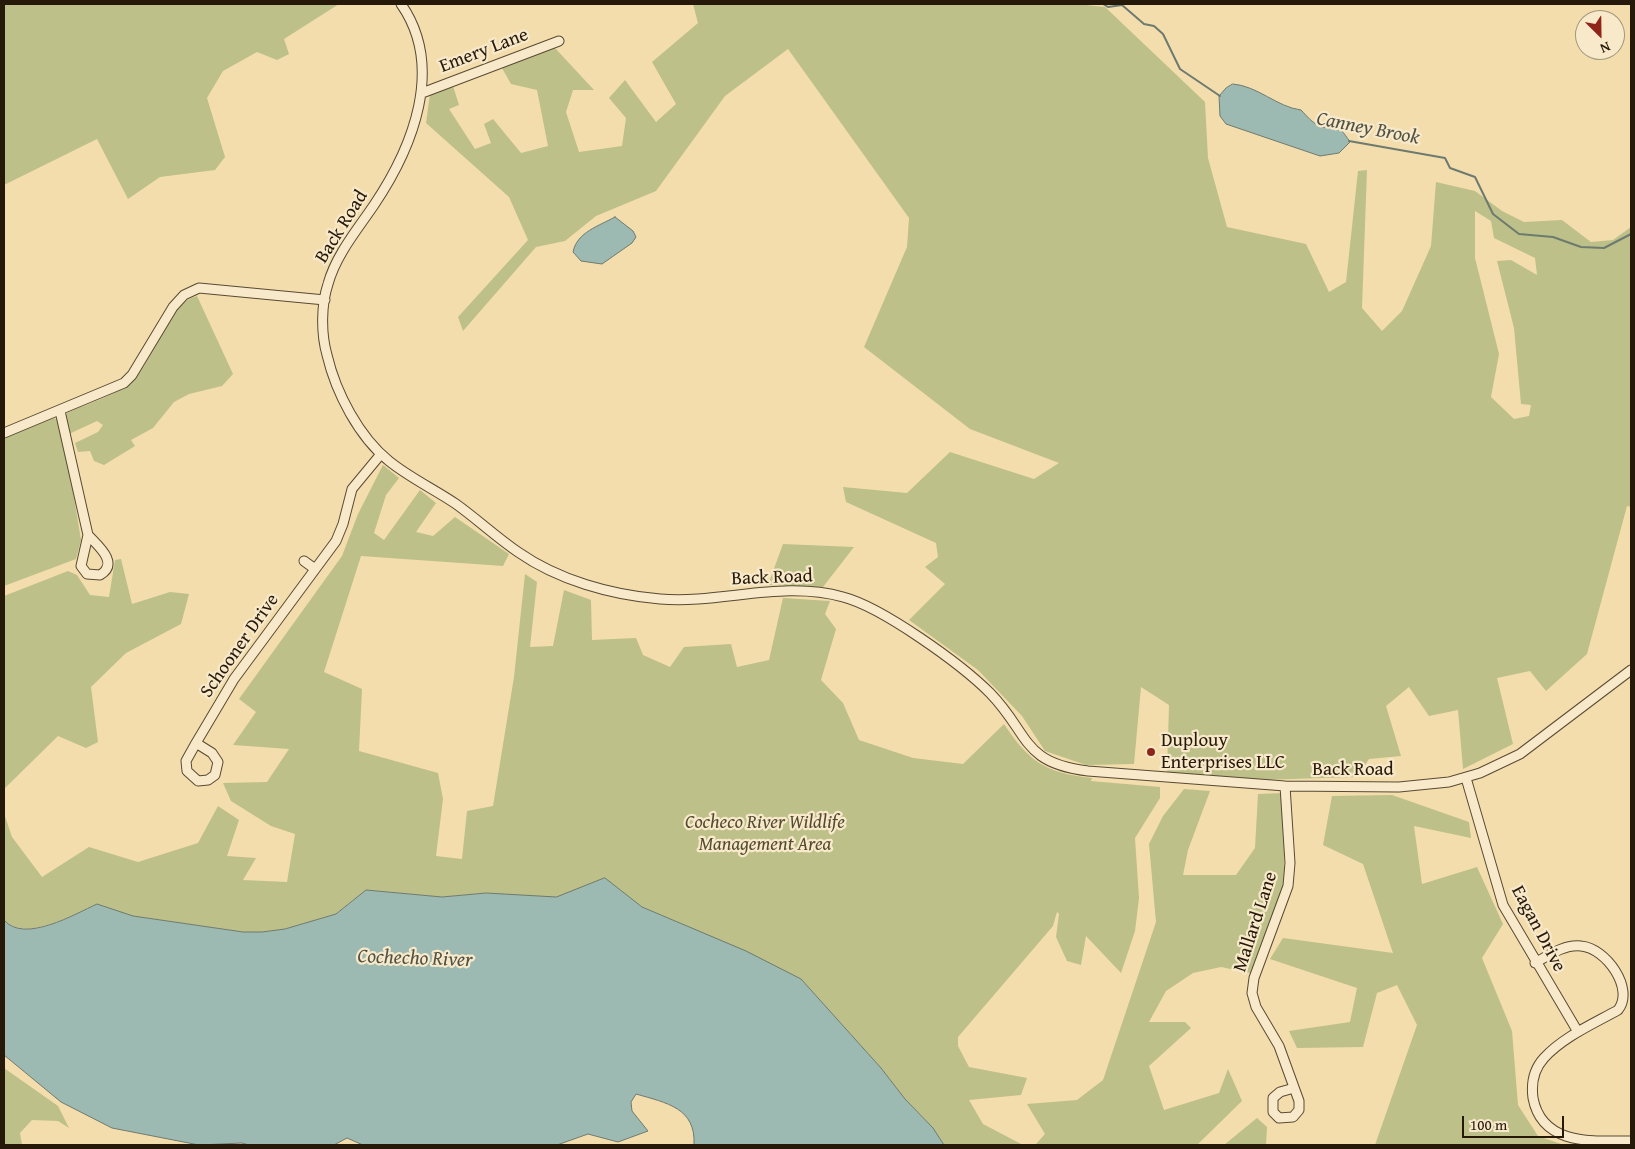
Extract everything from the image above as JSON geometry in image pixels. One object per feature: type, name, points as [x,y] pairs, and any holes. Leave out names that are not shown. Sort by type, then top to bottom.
[{"type":"street","name":"Back Road","points":[[401,4],[412,20],[420,43],[423,59],[422,93],[402,154],[384,190],[336,263],[327,286],[324,341],[332,370],[344,401],[360,428],[381,454],[399,469],[454,503],[521,554],[575,581],[658,599],[690,599],[785,590],[825,593],[859,602],[907,630],[973,677],[1007,712],[1029,745],[1046,761],[1057,766],[1088,771],[1285,786],[1417,786],[1466,778],[1493,768],[1529,748],[1631,670]]},
{"type":"street","name":"Emery Lane","points":[[422,93],[559,41]]},
{"type":"street","points":[[4,433],[124,383],[132,375],[173,307],[184,295],[199,288],[325,300]]},
{"type":"street","points":[[60,411],[88,535]]},
{"type":"street","name":"Schooner Drive","points":[[196,743],[234,679],[340,533],[352,489],[381,454]]},
{"type":"street","points":[[304,561],[314,569]]},
{"type":"street","name":"Eagan Drive","points":[[1466,778],[1503,905],[1535,963],[1578,1032]]},
{"type":"street","name":"Mallard Lane","points":[[1285,786],[1290,863],[1288,886],[1254,978],[1252,993],[1256,1007],[1279,1046],[1294,1088]]},
{"type":"street","points":[[1535,963],[1561,949],[1579,945],[1588,947],[1604,956],[1620,977],[1626,993],[1623,1006],[1578,1032],[1550,1052],[1537,1067],[1534,1076],[1533,1096],[1539,1115],[1550,1128],[1567,1138],[1631,1141]]},
{"type":"green space","points":[[4,4],[339,4],[284,39],[289,54],[277,60],[257,52],[223,71],[207,98],[225,157],[215,170],[160,177],[128,199],[97,139],[4,185]]},
{"type":"green space","points":[[693,4],[1077,4],[1105,7],[1205,102],[1208,158],[1227,227],[1306,244],[1329,292],[1346,282],[1358,171],[1367,170],[1362,308],[1382,331],[1402,311],[1431,246],[1436,182],[1475,191],[1502,211],[1524,222],[1562,220],[1591,242],[1613,240],[1631,227],[1631,507],[1627,506],[1587,654],[1546,691],[1530,671],[1497,678],[1513,744],[1463,769],[1458,710],[1429,716],[1409,687],[1386,706],[1401,756],[1369,759],[1357,777],[1260,780],[1167,772],[1169,705],[1141,687],[1134,764],[1086,765],[1045,751],[1022,716],[978,670],[909,620],[945,584],[925,567],[938,557],[936,543],[846,502],[843,487],[907,493],[950,452],[1034,479],[1059,463],[970,429],[864,347],[907,247],[909,218],[788,49],[725,96],[656,191],[596,216],[565,241],[536,247],[463,331],[458,317],[528,240],[509,197],[426,123],[430,94],[453,86],[459,105],[449,109],[475,149],[491,143],[484,124],[493,119],[521,153],[548,146],[537,90],[511,84],[502,68],[555,48],[594,90],[573,90],[566,112],[579,152],[622,146],[626,118],[609,98],[625,80],[656,122],[676,104],[652,62],[698,23]],"holes":[[[1475,211],[1491,221],[1494,238],[1535,258],[1537,275],[1511,260],[1497,261],[1514,328],[1521,404],[1531,405],[1529,416],[1514,419],[1491,397],[1499,354],[1475,258]]]},
{"type":"green space","points":[[197,296],[233,374],[222,386],[189,394],[174,402],[153,428],[131,440],[135,446],[104,465],[94,461],[90,451],[78,452],[75,443],[98,432],[103,425],[97,421],[69,434],[65,417],[67,413],[110,395],[133,380],[141,371],[177,309],[186,301]]},
{"type":"green space","points":[[53,418],[59,420],[81,540],[76,559],[4,586],[4,438]]},
{"type":"green space","name":"Cocheco River Wildlife Management Area","points":[[383,465],[399,478],[386,495],[374,533],[384,540],[420,490],[436,503],[416,532],[433,536],[455,517],[509,554],[503,566],[361,556],[324,672],[362,689],[359,751],[438,773],[443,799],[436,856],[462,859],[467,811],[493,806],[514,677],[525,574],[537,582],[530,647],[553,646],[564,590],[591,600],[592,640],[636,638],[643,655],[670,667],[684,647],[731,644],[737,667],[769,660],[783,598],[830,601],[825,614],[836,629],[821,680],[843,703],[859,740],[913,758],[963,764],[1004,724],[1022,748],[1040,763],[1051,769],[1062,773],[1092,778],[1091,781],[1160,787],[1160,798],[1135,838],[1139,898],[1135,931],[1121,973],[1086,936],[1081,965],[1067,961],[1056,937],[1059,914],[1057,912],[1053,926],[958,1037],[958,1046],[969,1067],[1027,1078],[1021,1095],[969,1100],[983,1124],[1023,1145],[944,1145],[933,1128],[905,1099],[881,1068],[801,979],[642,907],[486,893],[442,897],[366,890],[336,914],[285,929],[262,932],[243,932],[133,916],[97,904],[63,920],[36,928],[24,929],[13,926],[4,920],[4,813],[12,837],[42,877],[89,847],[138,862],[198,843],[218,806],[239,820],[227,856],[256,858],[243,880],[287,882],[295,834],[271,826],[231,801],[223,783],[267,782],[289,749],[233,745],[256,712],[239,699],[342,556],[358,514]]},
{"type":"green space","points":[[783,544],[854,547],[823,587],[768,585]]},
{"type":"green space","points":[[121,559],[132,604],[170,592],[189,594],[181,624],[126,653],[91,687],[98,742],[86,748],[58,736],[4,789],[4,596],[68,571],[77,575],[90,595],[109,597],[115,560]]},
{"type":"green space","points":[[1184,789],[1210,791],[1188,850],[1183,875],[1236,875],[1255,848],[1258,794],[1284,793],[1284,877],[1281,898],[1250,973],[1221,967],[1193,973],[1166,991],[1149,1022],[1185,1022],[1191,1028],[1149,1066],[1164,1110],[1219,1093],[1228,1069],[1242,1101],[1197,1145],[1035,1145],[1045,1134],[1027,1104],[1077,1100],[1103,1080],[1156,922],[1149,844],[1163,816]]},
{"type":"green space","points":[[1392,795],[1469,822],[1471,838],[1414,826],[1422,884],[1477,867],[1503,924],[1482,958],[1512,1031],[1518,1105],[1538,1136],[1564,1145],[1375,1145],[1417,1025],[1397,985],[1377,993],[1363,1047],[1297,1048],[1289,1031],[1350,1022],[1357,988],[1270,959],[1283,938],[1393,953],[1363,864],[1323,845],[1332,796]]},
{"type":"green space","points":[[4,1068],[58,1106],[69,1128],[58,1121],[32,1120],[20,1133],[22,1145],[4,1145]]},
{"type":"green space","points":[[1257,1118],[1267,1127],[1266,1145],[1224,1145]]},
{"type":"water","points":[[1233,84],[1251,88],[1284,105],[1301,110],[1317,125],[1339,129],[1350,142],[1339,153],[1320,156],[1226,124],[1220,116],[1219,96],[1226,88]]},
{"type":"water","points":[[615,217],[633,231],[636,237],[632,243],[602,264],[581,261],[573,252],[579,239],[590,230]]},
{"type":"water","name":"Cochecho River","points":[[605,878],[642,907],[746,951],[801,979],[881,1068],[905,1099],[933,1128],[944,1145],[694,1145],[690,1123],[685,1115],[669,1104],[636,1094],[631,1102],[632,1111],[648,1131],[618,1142],[588,1134],[557,1145],[363,1145],[347,1138],[334,1145],[249,1145],[242,1143],[199,1145],[112,1128],[61,1102],[4,1055],[4,920],[13,927],[24,929],[36,928],[63,920],[97,904],[133,916],[243,932],[262,932],[285,929],[336,914],[366,890],[442,897],[486,893],[556,897]]},
{"type":"waterway","name":"Canney Brook","points":[[1103,4],[1108,7],[1122,5],[1144,24],[1154,26],[1163,34],[1180,69],[1220,96]]},
{"type":"waterway","name":"Canney Brook","points":[[1349,141],[1445,158],[1450,168],[1475,177],[1493,214],[1519,234],[1553,237],[1581,247],[1604,248],[1631,234]]},
{"type":"place","name":"Duplouy Enterprises LLC","points":[[1151,752]]}]
